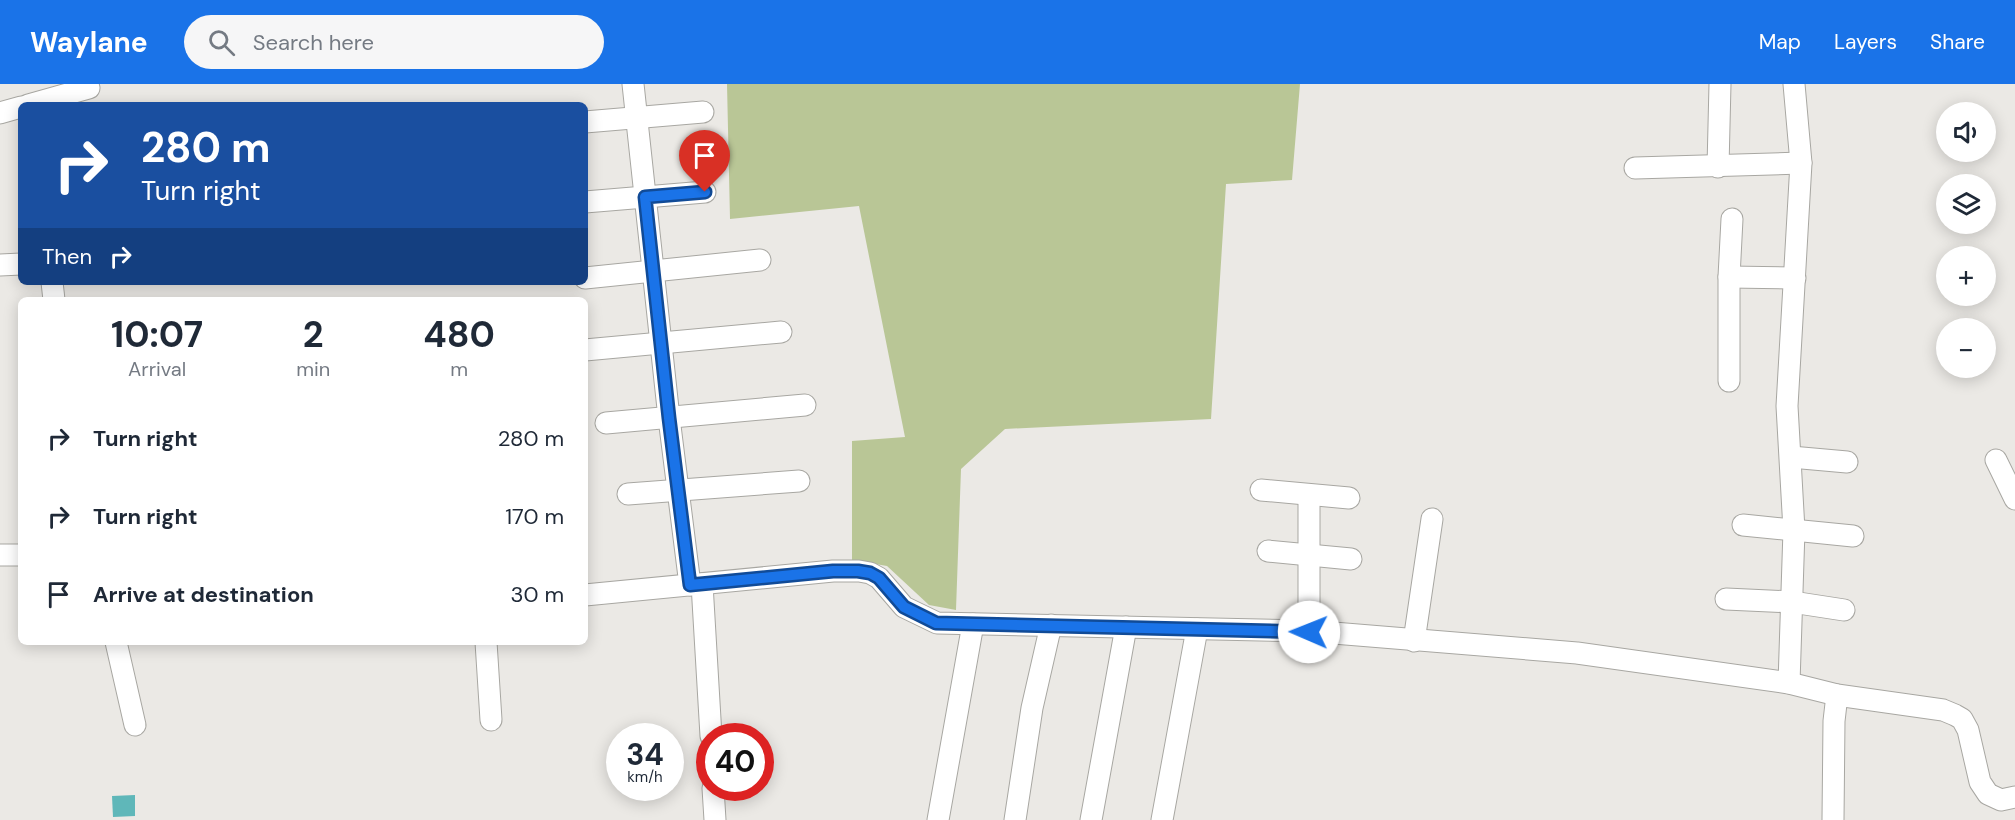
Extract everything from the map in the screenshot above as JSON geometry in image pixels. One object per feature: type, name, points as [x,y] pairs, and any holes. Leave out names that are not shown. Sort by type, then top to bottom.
[{"type":"street","points":[[633,84],[669,418],[678,489],[696,585],[710,723]]},
{"type":"street","points":[[1718,167],[1720,84]]},
{"type":"street","points":[[1789,683],[1794,530],[1787,406],[1801,163],[1794,84]]},
{"type":"street","points":[[39,102],[89,88]]},
{"type":"street","points":[[0,113],[18,108]]},
{"type":"street","points":[[588,122],[703,112]]},
{"type":"street","points":[[1635,168],[1801,163]]},
{"type":"street","points":[[588,202],[705,192]]},
{"type":"street","points":[[1729,381],[1729,277],[1732,219]]},
{"type":"street","points":[[588,278],[760,260]]},
{"type":"street","points":[[0,265],[18,264]]},
{"type":"street","points":[[1729,277],[1795,278]]},
{"type":"street","points":[[588,350],[781,332]]},
{"type":"street","points":[[606,423],[805,405]]},
{"type":"street","points":[[1791,457],[1847,462]]},
{"type":"street","points":[[1996,460],[2015,500]]},
{"type":"street","points":[[628,494],[799,481]]},
{"type":"street","points":[[1261,490],[1349,498]]},
{"type":"street","points":[[1309,495],[1309,632]]},
{"type":"street","points":[[1414,641],[1432,519]]},
{"type":"street","points":[[1743,525],[1853,536]]},
{"type":"street","points":[[1268,551],[1351,559]]},
{"type":"street","points":[[0,555],[18,555]]},
{"type":"street","points":[[588,595],[833,571],[858,571],[870,573],[879,578],[904,607],[936,623],[1309,632],[1577,653],[1789,683],[1837,695],[1943,710],[1955,715],[1962,719],[1968,730],[1980,782],[1988,794],[2001,800],[2015,797]]},
{"type":"street","points":[[1726,599],[1792,602],[1844,610]]},
{"type":"street","points":[[938,820],[973,624]]},
{"type":"street","points":[[1015,820],[1032,708],[1051,626]]},
{"type":"street","points":[[1091,820],[1126,627]]},
{"type":"street","points":[[1162,820],[1197,629]]},
{"type":"street","points":[[117,645],[135,725]]},
{"type":"street","points":[[486,645],[491,720]]},
{"type":"street","points":[[1833,820],[1834,721],[1837,695]]},
{"type":"street","points":[[714,801],[715,820]]},
{"type":"green space","points":[[727,84],[1300,84],[1292,180],[1226,184],[1211,419],[1005,429],[961,469],[956,610],[929,605],[887,566],[852,560],[852,441],[905,437],[859,206],[730,219]]},
{"type":"water","points":[[135,795],[135,816],[113,817],[112,796]]},
{"type":"route","points":[[705,192],[645,197],[690,585],[833,571],[858,571],[870,573],[879,578],[904,607],[936,623],[1309,632]]}]
